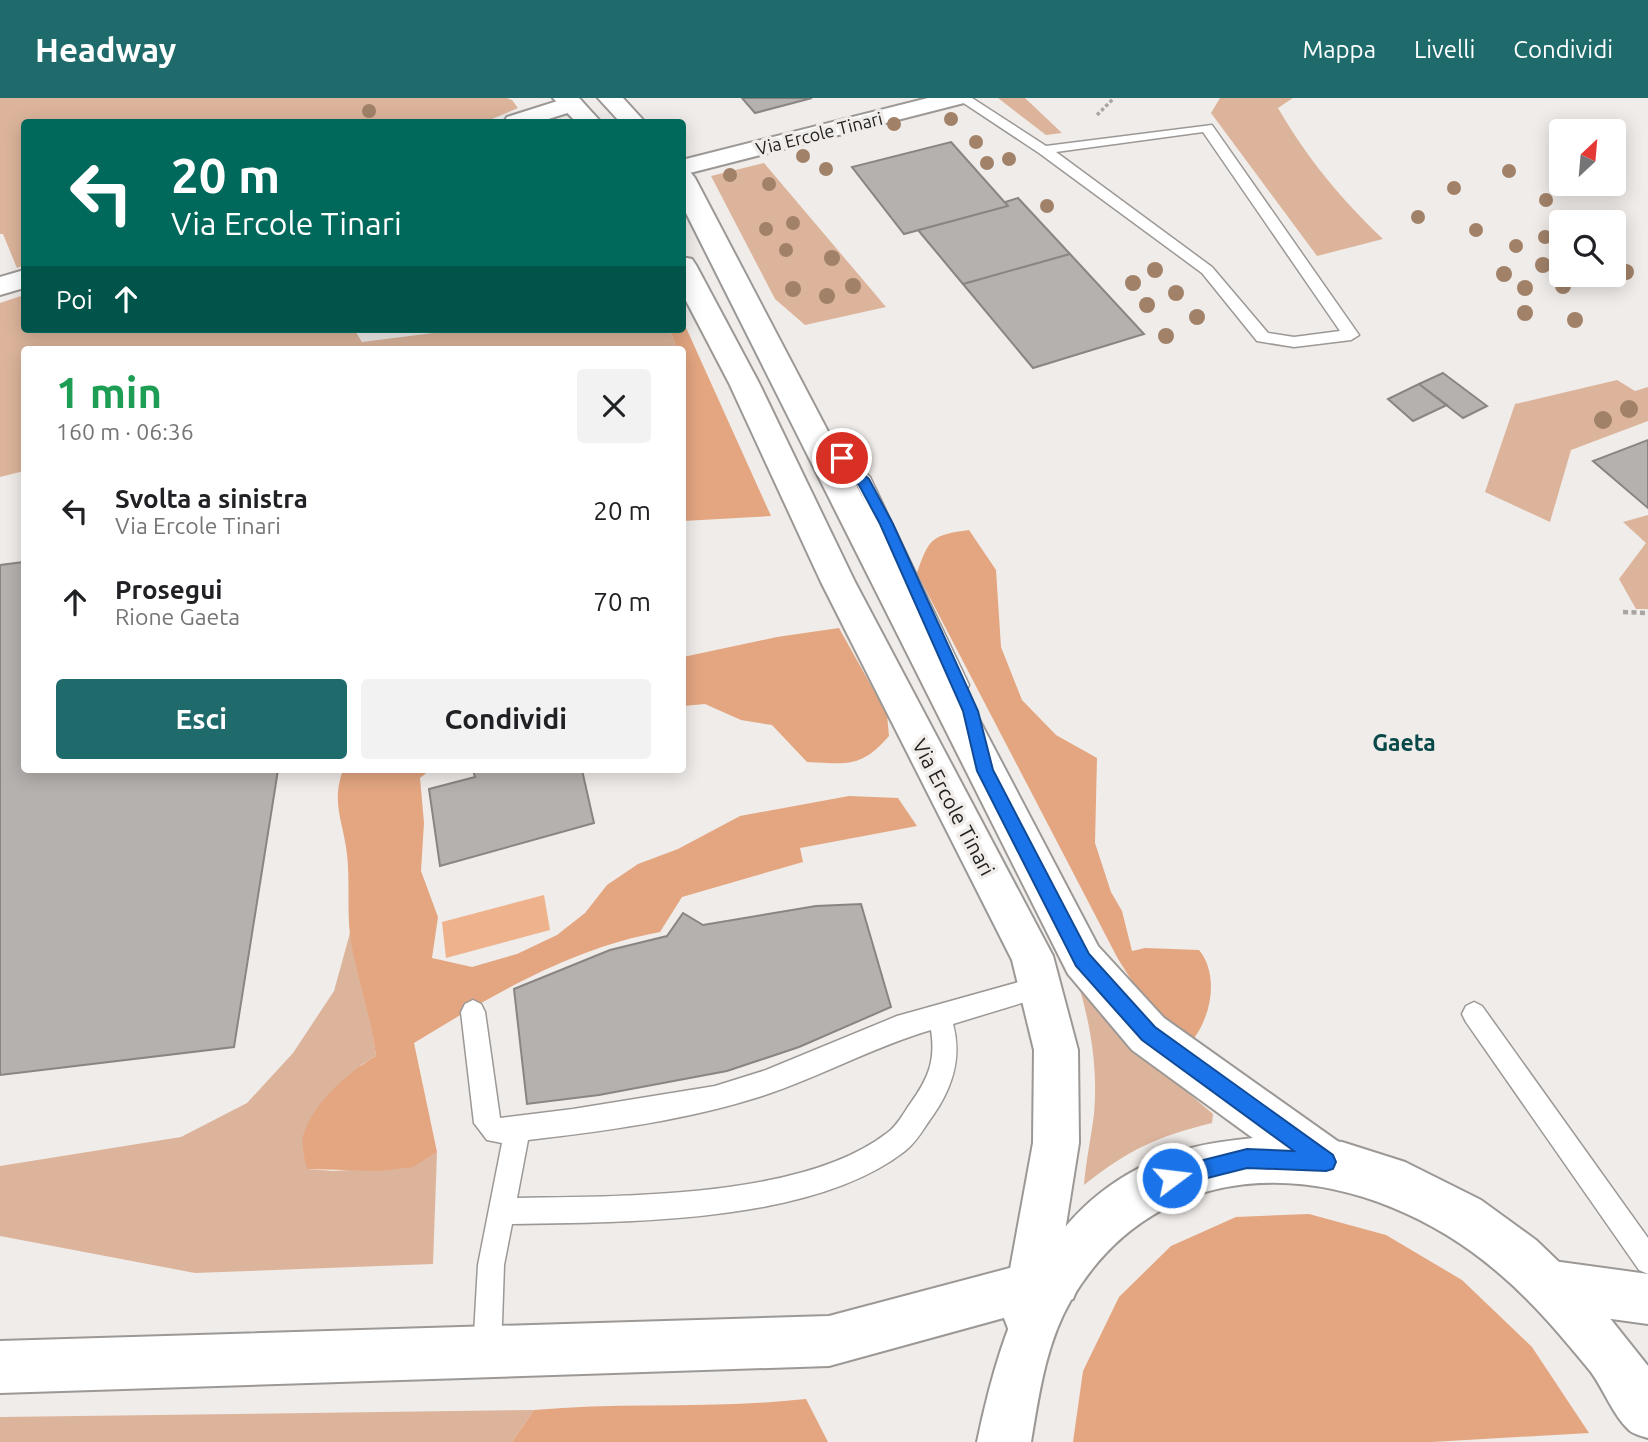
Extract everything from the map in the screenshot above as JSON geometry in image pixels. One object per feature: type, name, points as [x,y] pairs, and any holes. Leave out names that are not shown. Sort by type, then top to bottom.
[{"type":"street","points":[[610,98],[631,119]]},
{"type":"street","name":"Via Ercole Tinari","points":[[686,167],[956,98]]},
{"type":"street","points":[[523,119],[568,101],[586,119]]},
{"type":"street","name":"Via Ercole Tinari","points":[[686,186],[1083,960],[1148,1034],[1326,1162]]},
{"type":"street","name":"Via Ercole Tinari","points":[[686,273],[744,383],[838,582],[1032,956],[1056,1050],[1056,1143],[1043,1284],[1020,1356],[1004,1442]]},
{"type":"street","points":[[0,286],[21,280]]},
{"type":"street","name":"Via Ercole Tinari","points":[[1043,1284],[1107,1219],[1172,1178],[1247,1158],[1326,1162],[1404,1184],[1480,1226],[1553,1286],[1619,1364],[1648,1412]]},
{"type":"street","points":[[0,1367],[829,1341],[1043,1284]]},
{"type":"street","points":[[1553,1286],[1648,1299]]},
{"type":"lane","points":[[963,98],[1044,150],[1208,270],[1263,337],[1294,342],[1351,335],[1207,128],[1044,150]]},
{"type":"lane","points":[[472,1012],[487,1123],[496,1131],[715,1098],[766,1082],[897,1028],[1040,987]]},
{"type":"lane","points":[[1474,1014],[1648,1261]]},
{"type":"lane","points":[[501,1211],[641,1208],[813,1182],[856,1166],[897,1142],[928,1101],[945,1065],[948,1044],[939,1016]]},
{"type":"lane","points":[[487,1352],[491,1265],[517,1129]]},
{"type":"path","points":[[1623,612],[1648,613]]},
{"type":"shaded area","points":[[0,98],[507,98],[518,108],[492,119],[21,119],[21,266],[17,268],[3,234],[0,234]]},
{"type":"shaded area","points":[[998,98],[1025,98],[1062,133],[1046,135]]},
{"type":"shaded area","points":[[1220,98],[1293,98],[1278,108],[1289,126],[1326,177],[1383,239],[1317,256],[1211,113]]},
{"type":"shaded area","points":[[764,163],[886,307],[805,325],[775,299],[711,176]]},
{"type":"shaded area","points":[[21,296],[21,333],[356,333],[362,342],[433,333],[671,333],[676,346],[21,346],[21,472],[0,477],[0,303]]},
{"type":"shaded area","points":[[686,328],[771,516],[686,521],[686,346],[676,346],[671,333],[686,333]]},
{"type":"shaded area","points":[[1617,380],[1635,391],[1648,387],[1648,421],[1571,450],[1550,522],[1485,492],[1515,404]]},
{"type":"shaded area","points":[[1648,515],[1648,609],[1636,609],[1619,579],[1646,543],[1623,522]]},
{"type":"shaded area","points":[[969,530],[996,570],[1001,647],[1022,700],[1056,735],[1097,758],[1095,843],[1111,892],[1122,911],[1132,951],[1145,948],[1199,950],[1206,960],[1211,984],[1208,1010],[1190,1043],[1156,1019],[1118,959],[917,573],[925,552],[934,540],[947,534]]},
{"type":"shaded area","points":[[839,628],[887,714],[889,736],[870,754],[853,762],[807,762],[772,725],[741,720],[705,704],[686,706],[686,656],[777,637]]},
{"type":"shaded area","points":[[342,773],[426,773],[420,778],[424,823],[421,871],[438,917],[432,958],[472,967],[517,954],[557,935],[585,913],[607,885],[638,864],[678,849],[740,816],[849,796],[898,798],[917,826],[800,848],[803,862],[682,897],[660,932],[595,949],[502,991],[414,1043],[437,1152],[413,1167],[381,1171],[307,1169],[303,1136],[315,1112],[332,1090],[376,1056],[350,935],[347,854],[338,803]]},
{"type":"shaded area","points":[[544,895],[550,930],[446,958],[442,922]]},
{"type":"shaded area","points":[[350,933],[376,1056],[361,1065],[307,1169],[333,1171],[413,1166],[437,1152],[433,1264],[195,1273],[0,1236],[0,1166],[181,1137],[247,1103],[293,1053],[334,991]]},
{"type":"shaded area","points":[[1078,983],[1119,1034],[1213,1114],[1212,1123],[1144,1146],[1084,1185],[1094,1114],[1095,1081],[1090,1031]]},
{"type":"shaded area","points":[[1309,1214],[1386,1235],[1462,1280],[1532,1347],[1589,1433],[1432,1442],[1073,1442],[1083,1371],[1119,1297],[1171,1246],[1236,1217]]},
{"type":"shaded area","points":[[806,1399],[828,1442],[512,1442],[534,1410],[738,1404]]},
{"type":"shaded area","points":[[534,1410],[512,1442],[0,1442],[0,1417]]},
{"type":"building","points":[[742,98],[812,98],[755,113]]},
{"type":"building","points":[[951,142],[1008,206],[904,234],[852,167]]},
{"type":"building","points":[[1018,198],[1070,254],[963,284],[918,230],[1008,206],[1005,202]]},
{"type":"building","points":[[1070,254],[1144,334],[1033,368],[963,284]]},
{"type":"building","points":[[1443,373],[1487,406],[1463,418],[1419,384]]},
{"type":"building","points":[[1419,384],[1447,405],[1413,421],[1388,399]]},
{"type":"building","points":[[1648,440],[1648,508],[1593,461]]},
{"type":"building","points":[[21,562],[21,773],[278,773],[234,1047],[0,1075],[0,565]]},
{"type":"building","points":[[474,773],[583,773],[594,823],[440,866],[429,789],[475,777]]},
{"type":"building","points":[[861,904],[891,1007],[799,1047],[727,1071],[599,1095],[527,1104],[514,989],[610,950],[667,936],[683,913],[703,925],[816,906]]},
{"type":"district","name":"Gaeta","points":[[1404,742]]},
{"type":"route","points":[[842,458],[864,482],[886,524],[971,711],[985,771],[1083,960],[1148,1034],[1326,1162],[1247,1158],[1172,1178]]}]
